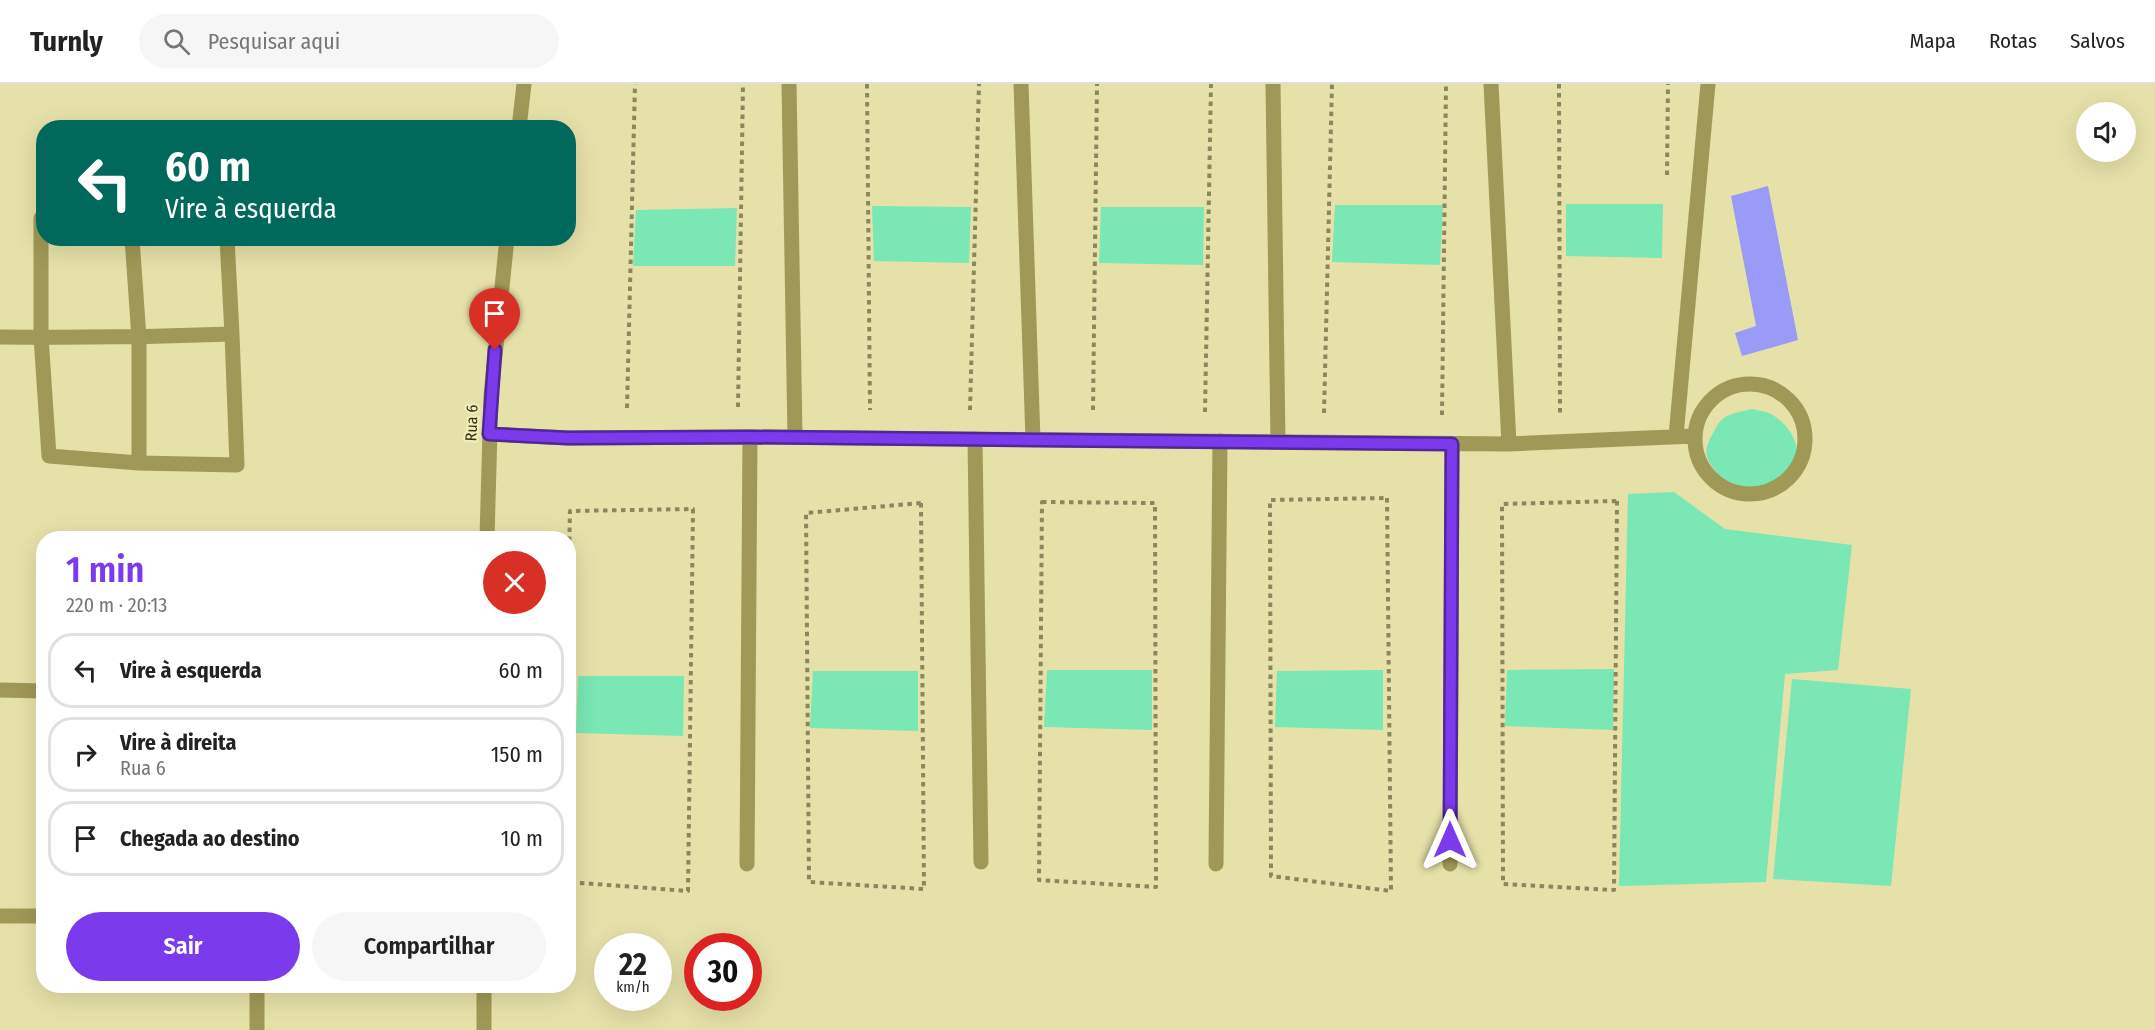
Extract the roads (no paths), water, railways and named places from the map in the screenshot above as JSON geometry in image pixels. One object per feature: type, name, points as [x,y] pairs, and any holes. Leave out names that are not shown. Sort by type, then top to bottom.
[{"type":"street","points":[[520,120],[524,84]]},
{"type":"street","points":[[789,84],[795,437]]},
{"type":"street","points":[[1021,84],[1034,440]]},
{"type":"street","points":[[1273,84],[1278,442]]},
{"type":"street","points":[[1491,84],[1509,444]]},
{"type":"street","points":[[1676,436],[1708,84]]},
{"type":"street","points":[[41,246],[41,337],[49,456],[139,463],[237,465],[227,246]]},
{"type":"street","points":[[133,246],[140,338],[139,463]]},
{"type":"street","name":"Rua 6","points":[[487,531],[491,395],[506,246]]},
{"type":"street","points":[[0,337],[140,338],[232,334]]},
{"type":"street","points":[[1739,384],[1757,384],[1774,389],[1789,400],[1799,414],[1805,432],[1804,450],[1797,467],[1785,481],[1769,490],[1751,494],[1733,492],[1717,483],[1704,471],[1696,454],[1694,436],[1698,418],[1708,403],[1721,391],[1739,384]]},
{"type":"street","points":[[489,434],[568,438],[795,437],[1452,444],[1509,444],[1694,436]]},
{"type":"street","points":[[747,864],[750,437]]},
{"type":"street","points":[[975,439],[981,862]]},
{"type":"street","points":[[1216,864],[1220,441]]},
{"type":"street","points":[[1449,864],[1452,444]]},
{"type":"street","points":[[0,690],[36,690]]},
{"type":"street","points":[[0,916],[36,916]]},
{"type":"street","points":[[257,993],[257,1030]]},
{"type":"street","points":[[484,993],[484,1030]]}]
